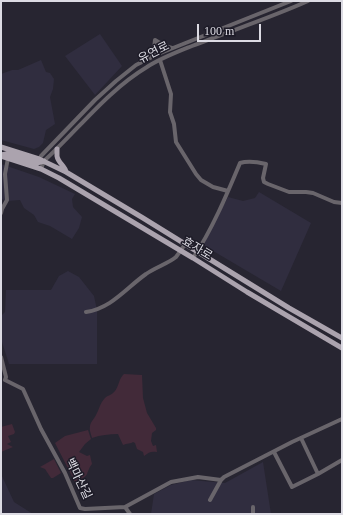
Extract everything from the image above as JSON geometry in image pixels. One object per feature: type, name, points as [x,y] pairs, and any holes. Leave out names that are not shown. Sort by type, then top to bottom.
[{"type":"main road","points":[[1,147],[39,164]]},
{"type":"main road","points":[[57,149],[57,156],[66,172]]},
{"type":"main road","points":[[1,156],[6,154],[39,164]]},
{"type":"main road","points":[[1,156],[39,164]]},
{"type":"main road","name":"효자로","points":[[39,164],[66,172],[289,308],[342,338]]},
{"type":"main road","name":"효자로","points":[[39,164],[66,182],[342,348]]},
{"type":"street","name":"유연로","points":[[39,164],[91,105],[116,81],[136,65],[186,42],[291,1]]},
{"type":"street","name":"유연로","points":[[39,164],[57,149],[114,91],[148,66],[214,37],[282,13],[308,1]]},
{"type":"street","points":[[149,58],[149,54],[154,49],[155,40],[172,48]]},
{"type":"street","points":[[186,42],[189,48]]},
{"type":"street","points":[[160,60],[171,94],[170,112],[174,124],[176,142],[201,180],[213,187],[228,191]]},
{"type":"street","points":[[91,105],[95,109]]},
{"type":"street","points":[[1,212],[7,200],[5,174],[8,158]]},
{"type":"street","points":[[193,258],[198,252],[240,163],[258,162],[266,164],[263,178],[264,182],[268,184],[289,192],[313,193],[334,202],[342,203]]},
{"type":"street","points":[[86,312],[95,311],[114,301],[146,274],[176,257],[185,244]]},
{"type":"street","name":"백마산길","points":[[1,358],[6,377],[5,380],[23,389],[41,429],[65,473],[80,508],[125,507],[171,482],[198,477],[221,480]]},
{"type":"street","points":[[210,500],[224,477],[342,419]]},
{"type":"street","points":[[301,438],[318,474]]},
{"type":"street","points":[[274,452],[292,487],[342,460]]},
{"type":"street","points":[[125,507],[130,514]]},
{"type":"street","points":[[253,507],[253,514]]},
{"type":"shaded area","points":[[100,34],[122,66],[95,95],[65,56]]},
{"type":"shaded area","points":[[41,60],[46,72],[50,73],[54,79],[50,97],[55,124],[46,130],[43,143],[34,149],[1,140],[1,74],[12,70],[18,70]]},
{"type":"shaded area","points":[[1,164],[39,177],[75,194],[72,199],[73,207],[82,217],[79,228],[72,239],[50,226],[38,222],[34,215],[24,208],[20,200],[7,201],[1,199]]},
{"type":"shaded area","points":[[259,192],[311,223],[281,291],[203,245],[228,197],[243,201],[255,198]]},
{"type":"shaded area","points":[[68,271],[79,277],[94,296],[97,310],[97,364],[9,364],[1,339],[1,316],[5,312],[6,290],[51,290],[59,276]]},
{"type":"shaded area","points":[[124,374],[142,375],[143,398],[147,413],[156,428],[156,430],[152,433],[151,441],[153,446],[156,445],[157,452],[150,452],[144,456],[143,452],[137,449],[135,443],[133,442],[123,445],[118,434],[92,438],[90,429],[91,423],[103,400],[115,391]]},
{"type":"shaded area","points":[[12,424],[15,432],[14,434],[8,436],[11,442],[7,444],[13,447],[1,452],[1,427]]},
{"type":"shaded area","points":[[88,430],[91,439],[79,452],[87,456],[90,455],[92,464],[86,475],[82,479],[75,482],[55,443],[65,436]]},
{"type":"shaded area","points":[[54,459],[61,473],[51,478],[45,469],[40,467]]},
{"type":"shaded area","points":[[263,462],[271,514],[151,514],[154,494],[171,485],[191,480],[225,483]]},
{"type":"shaded area","points":[[1,474],[14,502],[33,514],[1,514]]}]
